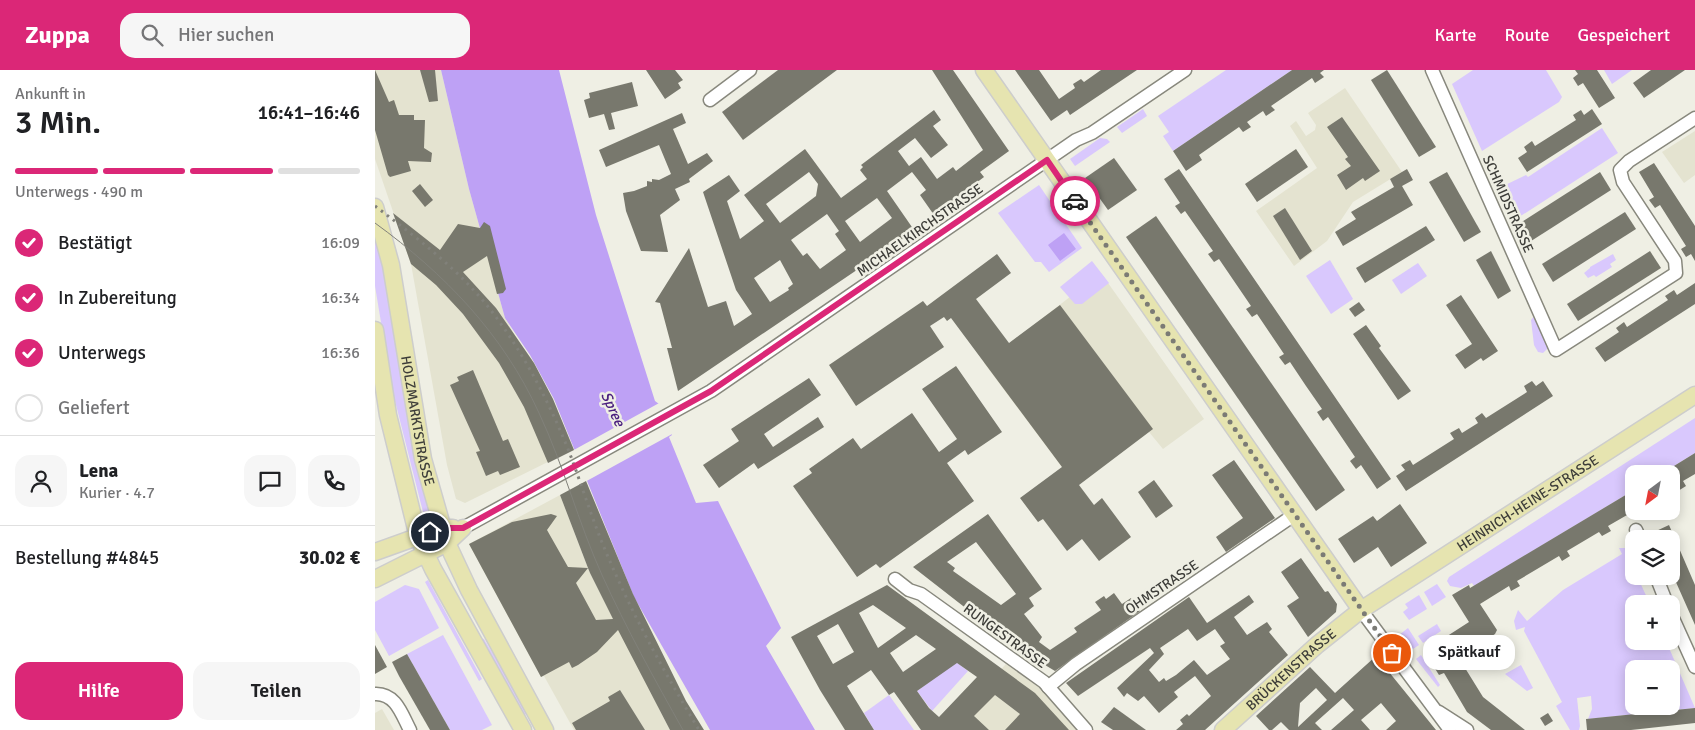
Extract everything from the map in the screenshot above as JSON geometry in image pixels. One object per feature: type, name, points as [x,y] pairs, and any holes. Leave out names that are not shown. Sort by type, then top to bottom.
[{"type":"main road","points":[[984,70],[1361,610]]},
{"type":"main road","name":"HOLZMARKTSTRASSE","points":[[375,207],[391,265],[423,459],[445,535],[469,590],[545,730]]},
{"type":"main road","name":"HOLZMARKTSTRASSE","points":[[375,330],[388,414],[418,537],[523,730]]},
{"type":"main road","name":"HEINRICH-HEINE-STRASSE","points":[[1361,610],[1695,395]]},
{"type":"main road","points":[[375,552],[418,537],[445,535],[463,528]]},
{"type":"main road","points":[[375,579],[425,553],[445,535]]},
{"type":"main road","name":"BRÜCKENSTRASSE","points":[[1223,730],[1317,645],[1361,610]]},
{"type":"street","points":[[710,100],[749,70]]},
{"type":"street","name":"MICHAELKIRCHSTRASSE","points":[[463,528],[711,391],[1076,140],[1103,126],[1185,70]]},
{"type":"street","name":"SCHMIDSTRASSE","points":[[1432,70],[1556,350],[1676,273],[1675,261],[1623,182],[1620,170],[1629,161],[1695,118]]},
{"type":"street","name":"OHMSTRASSE","points":[[1048,687],[1075,664],[1294,514]]},
{"type":"street","name":"RUNGESTRASSE","points":[[895,579],[909,590],[921,594],[1048,687],[1086,730]]},
{"type":"street","points":[[1361,610],[1450,730]]},
{"type":"street","points":[[1680,634],[1695,667]]},
{"type":"street","points":[[379,694],[395,702],[410,730]]},
{"type":"street","points":[[1437,710],[1467,730]]},
{"type":"shaded area","points":[[375,70],[441,70],[469,189],[505,318],[552,399],[574,449],[465,503],[456,499],[447,465],[411,264],[375,159]]},
{"type":"shaded area","points":[[1226,70],[1292,70],[1173,151],[1163,136],[1169,132],[1158,116]]},
{"type":"shaded area","points":[[1473,70],[1546,70],[1562,97],[1559,102],[1482,151],[1452,84]]},
{"type":"shaded area","points":[[1604,70],[1632,70],[1612,84]]},
{"type":"shaded area","points":[[1345,88],[1402,172],[1353,202],[1327,241],[1294,266],[1256,211],[1317,168],[1290,126],[1296,121],[1306,136],[1315,130],[1316,125],[1308,113]]},
{"type":"shaded area","points":[[1143,109],[1147,116],[1122,133],[1117,127]]},
{"type":"shaded area","points":[[1602,128],[1618,153],[1513,221],[1499,188],[1526,175],[1528,177]]},
{"type":"shaded area","points":[[1695,131],[1695,175],[1684,183],[1662,152]]},
{"type":"shaded area","points":[[1100,138],[1107,139],[1110,142],[1075,166],[1070,159]]},
{"type":"shaded area","points":[[1039,185],[1082,248],[1049,272],[1041,262],[1035,262],[998,213]]},
{"type":"shaded area","points":[[375,236],[380,240],[430,510],[423,512],[392,389],[375,286]]},
{"type":"shaded area","points":[[1613,254],[1616,260],[1610,264],[1612,267],[1596,277],[1594,275],[1588,278],[1584,273],[1590,267]]},
{"type":"shaded area","points":[[1330,260],[1353,299],[1331,314],[1306,276]]},
{"type":"shaded area","points":[[1092,261],[1109,283],[1082,304],[1075,304],[1060,287]]},
{"type":"shaded area","points":[[1418,263],[1427,276],[1401,294],[1392,280]]},
{"type":"shaded area","points":[[1101,273],[1204,419],[1163,449],[1149,432],[1076,486],[984,363]]},
{"type":"shaded area","points":[[1535,315],[1550,346],[1543,353],[1538,352],[1534,345],[1531,320]]},
{"type":"shaded area","points":[[1695,418],[1695,453],[1676,465],[1625,465],[1625,495],[1474,586],[1472,583],[1461,588],[1450,586],[1447,581],[1449,577]]},
{"type":"shaded area","points":[[560,495],[590,573],[670,730],[574,730],[544,676],[541,677],[469,544]]},
{"type":"shaded area","points":[[1619,548],[1625,548],[1625,585],[1641,585],[1646,595],[1625,595],[1625,650],[1670,650],[1674,660],[1625,660],[1625,715],[1627,715],[1588,719],[1592,709],[1591,696],[1577,698],[1579,730],[1570,730],[1556,706],[1562,702],[1524,631],[1525,627],[1516,630],[1514,621],[1518,610],[1527,621],[1563,590],[1622,554]]},
{"type":"shaded area","points":[[428,580],[482,679],[479,681],[425,582]]},
{"type":"shaded area","points":[[1437,584],[1446,597],[1432,606],[1424,592]]},
{"type":"shaded area","points":[[405,585],[419,589],[439,628],[389,656],[375,630],[375,602]]},
{"type":"shaded area","points":[[1419,595],[1427,609],[1409,620],[1403,612],[1408,608],[1405,604]]},
{"type":"shaded area","points":[[1437,624],[1441,631],[1423,643],[1418,636]]},
{"type":"shaded area","points":[[1408,628],[1419,645],[1410,651],[1399,635]]},
{"type":"shaded area","points":[[443,635],[492,725],[482,730],[450,730],[407,654]]},
{"type":"shaded area","points":[[480,638],[484,639],[530,714],[522,715]]},
{"type":"shaded area","points":[[1421,655],[1440,685],[1438,687],[1416,659]]},
{"type":"shaded area","points":[[956,662],[968,671],[932,711],[917,691]]},
{"type":"shaded area","points":[[1006,664],[1040,688],[1077,730],[944,730]]},
{"type":"shaded area","points":[[1521,665],[1533,688],[1527,691],[1505,674]]},
{"type":"shaded area","points":[[1680,673],[1695,708],[1680,710]]},
{"type":"shaded area","points":[[889,695],[914,730],[874,730],[864,713]]},
{"type":"shaded area","points":[[382,709],[394,730],[375,730],[375,713]]},
{"type":"water","name":"Spree","points":[[441,70],[559,70],[596,215],[655,401],[659,404],[672,435],[669,437],[696,503],[718,501],[781,628],[766,646],[815,730],[710,730],[634,597],[554,399],[530,355],[505,318],[469,189]]},
{"type":"water","points":[[1064,233],[1076,249],[1060,261],[1048,245]]},
{"type":"pier","points":[[661,402],[674,433],[583,483],[572,451]]},
{"type":"building","points":[[375,70],[389,102],[394,100],[399,115],[414,115],[414,120],[425,120],[424,148],[432,153],[431,162],[408,161],[411,171],[390,177],[375,130]]},
{"type":"building","points":[[420,70],[435,70],[438,101],[429,102]]},
{"type":"building","points":[[646,70],[675,70],[683,80],[678,83],[681,88],[665,99]]},
{"type":"building","points":[[778,70],[837,70],[743,140],[722,112]]},
{"type":"building","points":[[932,70],[953,70],[1009,151],[980,172],[984,177],[934,215],[920,195],[926,190],[912,172],[887,191],[914,230],[910,234],[678,391],[667,348],[672,348],[660,303],[655,302],[689,248],[708,307],[726,301],[734,326],[752,314],[736,290],[703,192],[729,175],[740,191],[727,201],[740,239],[764,221],[744,195],[805,149],[841,198],[867,179],[860,170],[863,167],[861,165],[934,110],[941,120],[933,126],[948,145],[931,158],[915,138],[898,151],[909,166],[921,157],[937,179],[953,167],[956,171],[983,150]],"holes":[[[809,172],[818,184],[816,196],[780,223],[766,204]],[[877,198],[892,218],[860,242],[845,221]],[[827,214],[839,231],[835,234],[846,250],[820,269],[807,253],[803,256],[791,240]],[[780,260],[793,284],[788,288],[789,290],[770,302],[754,278]]]},
{"type":"building","points":[[1015,70],[1039,70],[1059,99],[1075,88],[1073,84],[1081,79],[1084,82],[1101,70],[1137,70],[1070,115],[1067,110],[1051,121]]},
{"type":"building","points":[[1292,70],[1324,70],[1320,73],[1324,77],[1315,83],[1312,78],[1271,106],[1275,110],[1266,116],[1263,111],[1247,122],[1251,127],[1243,132],[1239,127],[1199,155],[1202,160],[1186,171],[1173,151]]},
{"type":"building","points":[[1387,70],[1436,147],[1419,157],[1371,80]]},
{"type":"building","points":[[1575,70],[1597,70],[1615,98],[1599,108],[1583,83],[1578,86],[1573,78],[1578,74]]},
{"type":"building","points":[[1651,70],[1685,70],[1644,98],[1633,83]]},
{"type":"building","points":[[632,82],[638,106],[611,113],[615,129],[609,130],[604,114],[589,118],[584,100],[590,98],[589,93]]},
{"type":"building","points":[[1592,109],[1602,124],[1527,172],[1518,158],[1527,152],[1524,147],[1532,141],[1535,146],[1576,120],[1573,115],[1581,110],[1584,115]]},
{"type":"building","points":[[682,113],[686,123],[673,129],[688,164],[707,153],[713,161],[689,179],[690,182],[675,189],[680,200],[660,215],[668,252],[641,251],[626,211],[623,193],[647,186],[647,181],[652,182],[652,179],[659,180],[671,174],[659,145],[606,167],[599,150]]},
{"type":"building","points":[[1342,117],[1380,171],[1365,181],[1363,178],[1346,190],[1337,175],[1351,166],[1345,159],[1348,157],[1327,127]]},
{"type":"building","points":[[1296,149],[1308,167],[1257,202],[1245,184]]},
{"type":"building","points":[[1114,158],[1137,190],[1108,210],[1085,178]]},
{"type":"building","points":[[1654,163],[1695,226],[1695,261],[1691,254],[1686,257],[1681,249],[1686,246],[1660,205],[1655,208],[1649,200],[1654,197],[1639,172]]},
{"type":"building","points":[[1179,169],[1391,479],[1377,489],[1361,465],[1356,469],[1350,461],[1355,457],[1328,417],[1323,421],[1317,412],[1322,409],[1290,362],[1285,365],[1279,357],[1284,354],[1257,314],[1252,317],[1246,309],[1251,306],[1219,259],[1214,262],[1208,254],[1213,251],[1185,211],[1181,214],[1175,206],[1180,203],[1164,179]]},
{"type":"building","points":[[1407,169],[1413,180],[1402,186],[1413,205],[1343,246],[1335,232],[1356,219],[1351,212],[1394,187],[1390,179]]},
{"type":"building","points":[[1447,172],[1481,232],[1464,242],[1429,182]]},
{"type":"building","points":[[1600,172],[1611,190],[1528,243],[1517,225]]},
{"type":"building","points":[[420,184],[433,200],[425,207],[412,191]]},
{"type":"building","points":[[1285,208],[1312,251],[1300,260],[1273,216]]},
{"type":"building","points":[[1625,212],[1636,229],[1553,282],[1542,264]]},
{"type":"building","points":[[393,213],[440,250],[458,224],[480,228],[484,222],[490,226],[506,289],[503,293],[497,294],[487,256],[463,272],[496,308],[534,363],[553,399],[574,450],[548,463],[524,407],[499,363],[463,314],[436,285],[411,264]]},
{"type":"building","points":[[1156,216],[1345,490],[1316,511],[1126,237]]},
{"type":"building","points":[[1426,226],[1435,240],[1365,283],[1356,268]]},
{"type":"building","points":[[1491,251],[1511,291],[1498,299],[1476,260]]},
{"type":"building","points":[[1650,251],[1661,268],[1578,321],[1567,304]]},
{"type":"building","points":[[997,254],[1011,273],[976,299],[1009,343],[1060,305],[1153,429],[1079,485],[1094,505],[1102,498],[1131,537],[1099,561],[1082,539],[1067,551],[1043,519],[1038,522],[1020,498],[1062,467],[951,318],[947,321],[944,317],[930,326],[944,347],[856,406],[829,365],[923,301],[927,306]]},
{"type":"building","points":[[1695,283],[1695,304],[1605,362],[1595,348],[1619,332],[1616,328],[1624,322],[1627,327],[1668,300],[1665,296],[1674,290],[1677,295]]},
{"type":"building","points":[[1461,295],[1498,351],[1483,361],[1481,358],[1465,369],[1455,355],[1472,344],[1446,305]]},
{"type":"building","points":[[1359,302],[1365,310],[1355,317],[1349,309]]},
{"type":"building","points":[[1366,325],[1381,346],[1379,348],[1411,391],[1398,400],[1353,334]]},
{"type":"building","points":[[956,366],[1002,432],[968,455],[965,450],[947,463],[974,501],[880,568],[876,564],[857,577],[793,486],[812,473],[809,469],[853,438],[861,449],[912,413],[939,452],[957,439],[922,389]]},
{"type":"building","points":[[473,370],[503,441],[508,439],[520,467],[500,475],[498,471],[486,476],[476,452],[480,451],[450,385],[459,381],[457,377]]},
{"type":"building","points":[[809,378],[821,395],[764,434],[773,447],[818,417],[824,427],[758,469],[754,463],[719,488],[703,465],[739,441],[731,429]]},
{"type":"building","points":[[1532,381],[1536,386],[1543,381],[1553,396],[1406,491],[1396,476],[1405,470],[1401,465],[1410,460],[1413,465],[1454,439],[1450,433],[1459,428],[1462,433],[1478,423],[1475,418],[1482,413],[1486,418],[1527,392],[1524,386]]},
{"type":"building","points":[[1695,453],[1695,474],[1683,481],[1686,486],[1680,490],[1680,465],[1676,465]]},
{"type":"building","points":[[1234,460],[1275,518],[1226,552],[1216,537],[1243,518],[1212,475]]},
{"type":"building","points":[[1154,480],[1173,506],[1156,518],[1138,492]]},
{"type":"building","points":[[586,481],[633,594],[686,701],[704,730],[670,730],[618,630],[597,652],[578,665],[572,668],[569,662],[541,677],[469,544],[512,522],[551,514],[557,516],[547,530],[568,567],[588,568],[560,495]],"holes":[[[588,568],[613,619],[596,620],[576,583]]]},
{"type":"building","points":[[1625,495],[1625,516],[1608,526],[1611,531],[1602,536],[1599,532],[1567,551],[1570,556],[1562,561],[1559,556],[1517,581],[1520,586],[1511,591],[1509,586],[1480,604],[1497,630],[1495,634],[1481,643],[1480,640],[1457,655],[1483,697],[1525,730],[1491,730],[1467,712],[1444,673],[1439,675],[1424,651],[1469,622],[1452,595],[1469,585],[1470,588]]},
{"type":"building","points":[[1400,504],[1427,543],[1391,567],[1378,547],[1354,563],[1338,539],[1373,516],[1377,521]]},
{"type":"building","points":[[988,514],[1042,589],[1029,598],[1034,606],[1024,614],[1042,637],[1039,642],[1050,650],[1077,632],[1074,628],[1101,610],[1095,602],[1104,596],[1106,599],[1114,593],[1122,604],[1131,598],[1140,611],[1055,671],[1035,659],[1036,657],[982,618],[981,620],[913,567]],"holes":[[[976,542],[1016,594],[1001,605],[953,571],[955,568],[947,562]]]},
{"type":"building","points":[[1669,525],[1671,530],[1658,530]]},
{"type":"building","points":[[1680,550],[1695,585],[1695,625],[1677,585],[1680,585]]},
{"type":"building","points":[[1301,558],[1325,592],[1328,591],[1337,604],[1336,612],[1308,637],[1287,606],[1299,598],[1281,572]]},
{"type":"building","points":[[887,585],[1035,693],[1069,730],[1005,730],[1020,714],[995,695],[974,716],[989,730],[921,730],[894,692],[889,695],[871,670],[847,686],[874,730],[845,730],[820,690],[791,637]],"holes":[[[873,605],[906,628],[878,648],[859,613]],[[838,624],[854,652],[833,664],[817,636]],[[916,635],[936,649],[903,672],[890,653]],[[957,663],[977,677],[939,717],[929,708],[917,691]]]},
{"type":"building","points":[[1249,595],[1254,602],[1234,617],[1247,635],[1267,622],[1272,629],[1269,632],[1288,655],[1205,730],[1176,730],[1183,724],[1180,720],[1187,714],[1189,716],[1211,696],[1195,676],[1174,692],[1178,697],[1159,713],[1144,696],[1138,701],[1127,693],[1124,697],[1117,688],[1154,653],[1150,648],[1078,696],[1066,683],[1189,597],[1207,623]],"holes":[[[1188,629],[1197,641],[1215,629],[1225,643],[1220,646],[1230,659],[1207,675],[1194,660],[1176,675],[1166,681],[1164,678],[1159,682],[1149,670],[1164,654],[1160,648]]]},
{"type":"building","points":[[375,645],[387,667],[375,674]]},
{"type":"building","points":[[407,654],[450,730],[430,730],[399,676],[392,662]]},
{"type":"building","points":[[1376,656],[1436,730],[1386,730],[1396,721],[1381,703],[1361,720],[1370,730],[1331,730],[1354,710],[1343,698],[1315,723],[1322,730],[1289,730],[1281,722],[1272,730],[1269,730],[1256,716],[1310,667],[1335,693]],"holes":[[[1316,688],[1327,700],[1298,727],[1300,703]]]},
{"type":"building","points":[[620,690],[645,730],[576,730],[572,723],[610,701],[608,697]]},
{"type":"building","points":[[1114,707],[1146,730],[1113,730],[1101,722]]},
{"type":"building","points":[[1695,708],[1695,723],[1631,730],[1587,730],[1586,719],[1626,715],[1680,715],[1680,710]]},
{"type":"building","points":[[1548,713],[1553,721],[1545,726],[1540,718]]},
{"type":"tram line","points":[[375,223],[425,263],[448,285],[470,308],[508,357],[524,384],[548,433],[586,535],[611,595],[683,730]]},
{"type":"railway","points":[[375,206],[422,243],[467,283],[493,313],[515,345],[544,395],[560,431],[603,545],[629,603],[699,730]]},
{"type":"way so far","points":[[1075,201],[1392,653]]},
{"type":"place","name":"Spätkauf","points":[[1392,653]]},
{"type":"route","points":[[430,532],[442,528],[463,528],[711,391],[1047,160],[1075,201]]}]
